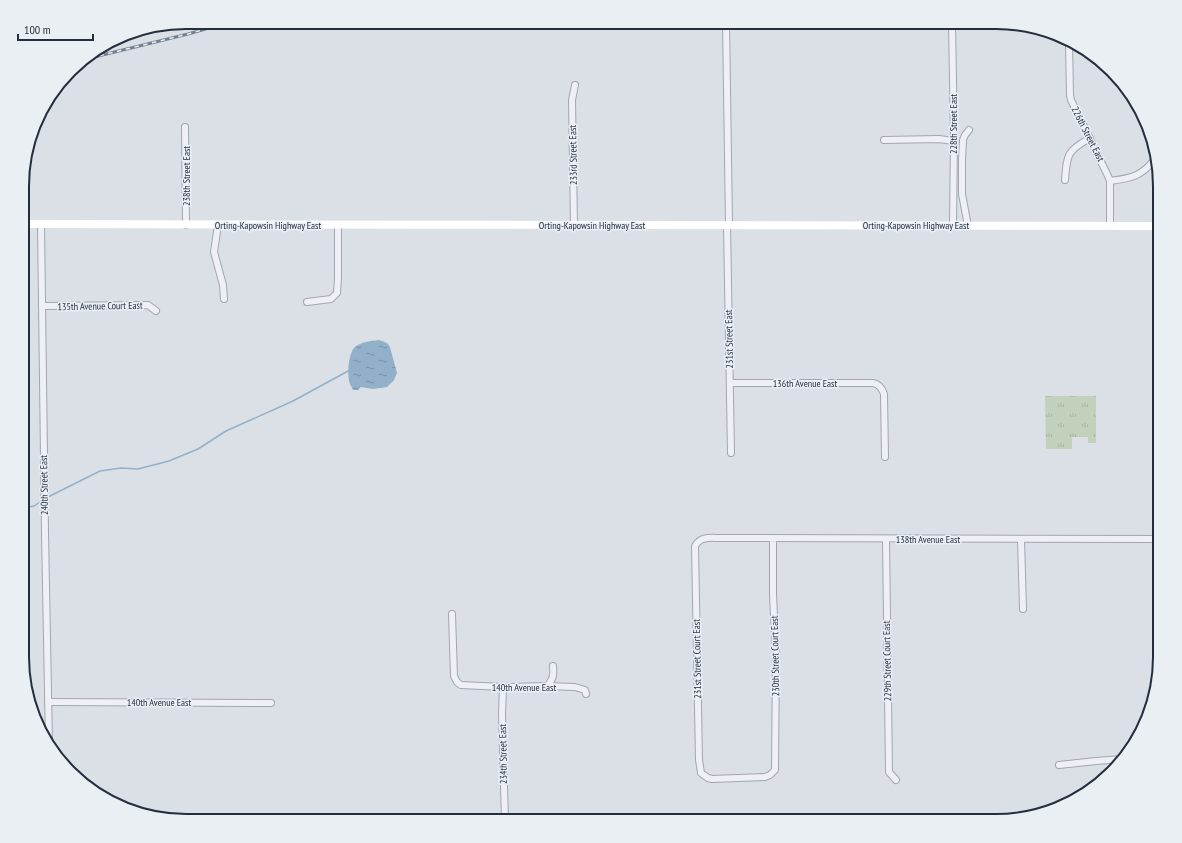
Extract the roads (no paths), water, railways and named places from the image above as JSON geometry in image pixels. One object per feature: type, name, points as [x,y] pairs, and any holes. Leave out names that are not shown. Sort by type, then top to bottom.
[{"type":"main road","name":"Orting-Kapowsin Highway East","points":[[29,224],[1153,226]]},
{"type":"street","name":"231st Street East","points":[[726,29],[730,453]]},
{"type":"street","name":"228th Street East","points":[[952,29],[954,142],[953,225]]},
{"type":"street","name":"226th Street East","points":[[1070,48],[1071,100],[1110,181],[1110,226]]},
{"type":"street","name":"233rd Street East","points":[[574,85],[572,100],[574,225]]},
{"type":"street","name":"238th Street East","points":[[185,127],[186,225]]},
{"type":"street","points":[[968,226],[962,194],[962,160],[963,140],[969,130]]},
{"type":"street","points":[[1065,180],[1067,161],[1071,150],[1090,138]]},
{"type":"street","points":[[884,140],[939,139],[954,142]]},
{"type":"street","points":[[1110,181],[1128,178],[1142,173],[1152,163]]},
{"type":"street","name":"240th Street East","points":[[41,225],[49,733]]},
{"type":"street","points":[[218,225],[214,252],[223,285],[224,299]]},
{"type":"street","points":[[307,302],[331,299],[337,293],[338,225]]},
{"type":"street","name":"135th Avenue Court East","points":[[42,306],[148,305],[156,311]]},
{"type":"street","name":"136th Avenue East","points":[[730,383],[873,383],[879,385],[884,394],[885,457]]},
{"type":"street","name":"138th Avenue East","points":[[697,543],[704,538],[1153,539]]},
{"type":"street","name":"230th Street Court East","points":[[704,775],[712,779],[766,777],[775,770],[776,695],[772,538]]},
{"type":"street","name":"229th Street Court East","points":[[886,539],[889,772],[896,780]]},
{"type":"street","points":[[1021,539],[1023,609]]},
{"type":"street","name":"231st Street Court East","points":[[697,543],[695,546],[695,562],[699,760],[701,772],[704,775]]},
{"type":"street","name":"140th Avenue East","points":[[452,614],[454,676],[459,684],[464,686],[575,687],[585,690],[586,694]]},
{"type":"street","points":[[547,686],[554,673],[553,666]]},
{"type":"street","name":"234th Street East","points":[[503,687],[502,714],[506,814]]},
{"type":"street","name":"140th Avenue East","points":[[48,702],[271,703]]},
{"type":"street","points":[[1059,765],[1096,760],[1115,760]]},
{"type":"water","points":[[379,340],[387,343],[390,347],[397,373],[394,380],[387,387],[373,389],[361,387],[358,390],[353,390],[350,385],[348,370],[353,350],[360,344]]},
{"type":"waterway","points":[[46,498],[100,471],[121,468],[138,469],[169,461],[198,449],[226,431],[293,401],[350,370]]},
{"type":"waterway","points":[[29,507],[34,506],[43,500]]},
{"type":"railway","points":[[97,56],[206,29]]}]
